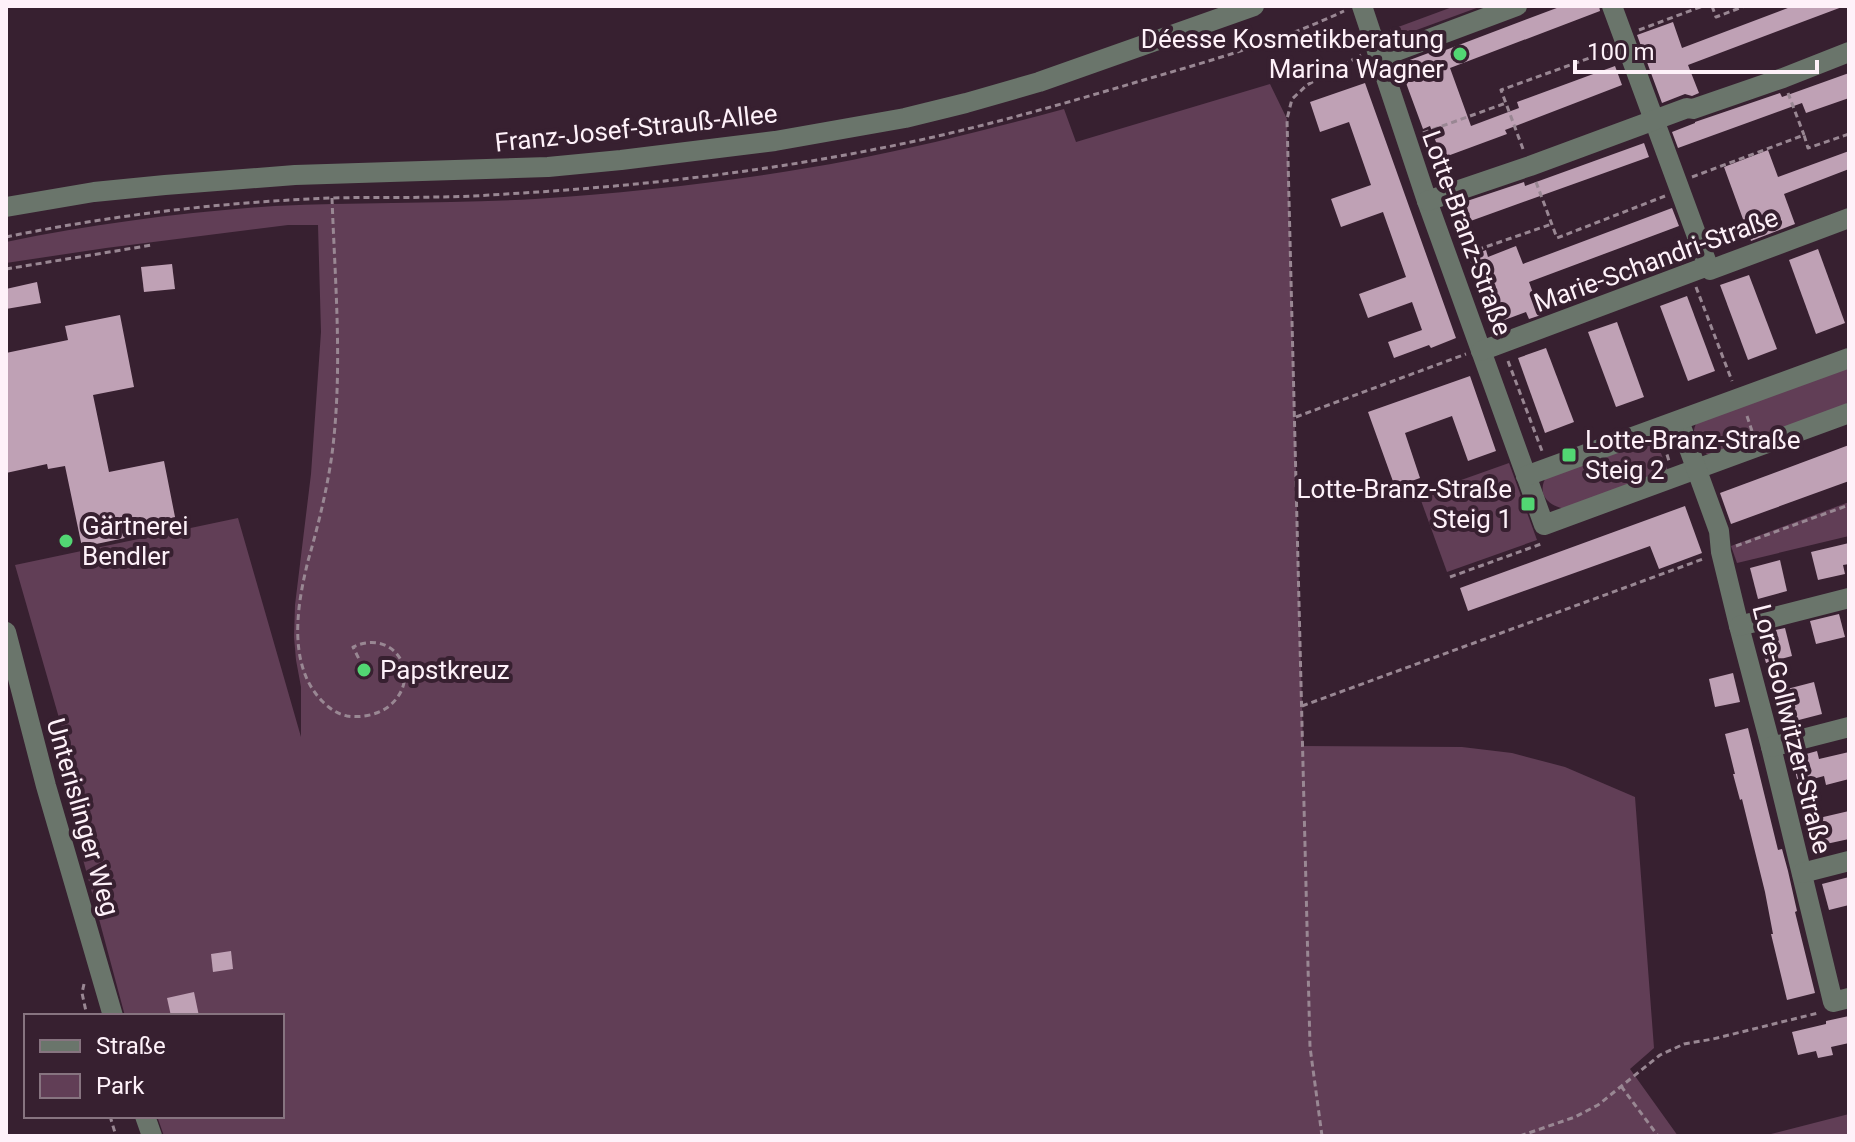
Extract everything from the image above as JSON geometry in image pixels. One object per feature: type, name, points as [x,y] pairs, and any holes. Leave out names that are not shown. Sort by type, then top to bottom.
[{"type":"street","name":"Franz-Josef-Strauß-Allee","points":[[6,207],[94,192],[165,185],[295,175],[548,167],[775,141],[905,118],[966,103],[1039,82],[1254,6]]},
{"type":"street","name":"Lotte-Branz-Straße","points":[[1362,6],[1448,261],[1544,525],[1676,478]]},
{"type":"street","points":[[1376,52],[1517,6]]},
{"type":"street","points":[[1612,6],[1678,182],[1699,269]]},
{"type":"street","points":[[1427,201],[1687,108],[1693,109],[1783,78],[1849,52]]},
{"type":"street","name":"Marie-Schandri-Straße","points":[[1481,351],[1699,269],[1710,270],[1849,218]]},
{"type":"street","points":[[1526,476],[1679,421],[1736,390],[1849,358]]},
{"type":"street","points":[[1676,478],[1849,413]]},
{"type":"street","name":"Lore-Gollwitzer-Straße","points":[[1679,421],[1719,531],[1721,552],[1802,873],[1841,1000]]},
{"type":"street","points":[[1739,626],[1849,598]]},
{"type":"street","name":"Unterislinger Weg","points":[[6,632],[46,786],[112,1014]]},
{"type":"street","points":[[1771,747],[1849,727]]},
{"type":"street","points":[[1802,873],[1849,861]]},
{"type":"path","points":[[1624,36],[1703,6]]},
{"type":"path","points":[[1712,6],[1716,17],[1745,6]]},
{"type":"path","points":[[1322,1136],[1310,1047],[1287,119],[1292,99],[1307,85],[1376,52]]},
{"type":"path","points":[[1783,78],[1808,148],[1849,134]]},
{"type":"path","points":[[1406,140],[1445,123],[1506,103]]},
{"type":"path","points":[[1678,182],[1804,135]]},
{"type":"path","points":[[1429,145],[1542,451]]},
{"type":"path","points":[[332,198],[337,343],[335,424],[329,474],[300,601],[298,632],[307,681],[330,709],[356,717],[374,714],[388,707],[400,695],[405,682],[405,669],[394,650],[372,642],[353,647],[363,667]]},
{"type":"path","points":[[1448,261],[1552,224]]},
{"type":"path","points":[[6,269],[152,245]]},
{"type":"path","points":[[1699,269],[1736,390],[1758,447]]},
{"type":"path","points":[[1294,417],[1481,351]]},
{"type":"path","points":[[1658,428],[1676,478]]},
{"type":"path","points":[[1302,706],[1849,505]]},
{"type":"path","points":[[1520,1136],[1575,1117],[1598,1105],[1660,1055],[1684,1044],[1826,1011],[1841,1000]]},
{"type":"path","points":[[1621,1086],[1658,1136]]},
{"type":"green space","points":[[1455,6],[1482,6],[1392,39],[1390,30]]},
{"type":"green space","points":[[1270,84],[1287,119],[1303,746],[1462,747],[1512,753],[1565,767],[1635,797],[1654,1048],[1630,1069],[1678,1136],[164,1136],[158,1118],[284,1118],[284,1014],[124,1014],[62,781],[76,777],[15,565],[238,518],[301,737],[301,687],[294,637],[295,605],[311,474],[321,332],[318,225],[288,225],[6,263],[6,242],[106,224],[241,209],[535,199],[774,174],[905,149],[1064,109],[1076,142]]},
{"type":"green space","points":[[1849,364],[1849,406],[1710,455],[1701,450],[1696,442],[1694,432],[1697,422]]},
{"type":"green space","points":[[1654,436],[1669,473],[1565,509],[1546,499],[1543,490],[1545,479]]},
{"type":"green space","points":[[1509,463],[1537,540],[1447,572],[1419,495]]},
{"type":"green space","points":[[1849,502],[1849,536],[1737,563],[1731,546]]},
{"type":"green space","points":[[1849,1114],[1849,1136],[1763,1136]]},
{"type":"building","points":[[1562,6],[1599,6],[1600,11],[1450,68],[1471,126],[1519,108],[1517,102],[1615,66],[1622,85],[1442,158],[1430,126],[1423,129],[1399,64],[1442,48],[1443,51]]},
{"type":"building","points":[[1793,6],[1842,7],[1688,65],[1699,93],[1692,96],[1685,94],[1662,103],[1637,35],[1673,22],[1682,48]]},
{"type":"building","points":[[1849,73],[1849,98],[1806,113],[1802,103],[1678,148],[1672,132],[1780,93],[1782,97]]},
{"type":"building","points":[[1365,83],[1456,338],[1394,358],[1388,342],[1422,330],[1412,302],[1368,318],[1359,294],[1406,277],[1383,212],[1341,227],[1331,199],[1371,185],[1349,122],[1320,132],[1310,102]]},
{"type":"building","points":[[1644,143],[1649,157],[1465,223],[1458,204],[1524,182],[1525,186]]},
{"type":"building","points":[[1768,150],[1778,177],[1849,151],[1849,169],[1784,194],[1795,224],[1751,241],[1724,167]]},
{"type":"building","points":[[1672,208],[1679,226],[1529,282],[1541,315],[1529,319],[1526,312],[1499,322],[1474,255],[1486,250],[1488,257],[1516,246],[1523,264]]},
{"type":"building","points":[[1818,249],[1845,323],[1816,334],[1789,260]]},
{"type":"building","points":[[172,264],[175,289],[144,292],[141,267]]},
{"type":"building","points":[[1749,275],[1777,349],[1748,360],[1720,285]]},
{"type":"building","points":[[37,282],[41,303],[6,309],[6,289]]},
{"type":"building","points":[[1687,296],[1715,371],[1688,381],[1660,306]]},
{"type":"building","points":[[120,315],[134,387],[93,395],[109,472],[164,461],[177,527],[82,547],[65,466],[48,469],[47,464],[6,473],[6,353],[68,340],[65,326]]},
{"type":"building","points":[[1617,322],[1644,397],[1616,407],[1588,332]]},
{"type":"building","points":[[1546,348],[1574,422],[1545,433],[1518,358]]},
{"type":"building","points":[[1470,376],[1496,451],[1468,461],[1452,416],[1405,433],[1420,478],[1395,487],[1368,412]]},
{"type":"building","points":[[1849,445],[1849,481],[1731,524],[1720,493]]},
{"type":"building","points":[[1685,506],[1702,553],[1659,569],[1650,546],[1468,611],[1460,588]]},
{"type":"building","points":[[1849,543],[1849,564],[1843,565],[1845,574],[1818,580],[1811,552]]},
{"type":"building","points":[[1780,560],[1787,591],[1758,599],[1750,568]]},
{"type":"building","points":[[1839,614],[1845,637],[1816,644],[1810,621]]},
{"type":"building","points":[[1785,628],[1792,656],[1766,663],[1758,634]]},
{"type":"building","points":[[1733,673],[1740,702],[1715,707],[1709,679]]},
{"type":"building","points":[[1814,682],[1822,714],[1795,721],[1787,689]]},
{"type":"building","points":[[1748,728],[1778,850],[1782,849],[1788,871],[1815,993],[1787,1000],[1771,934],[1765,892],[1725,734]]},
{"type":"building","points":[[1817,751],[1819,759],[1849,752],[1849,779],[1826,785],[1824,776],[1798,783],[1792,758]]},
{"type":"building","points":[[1849,811],[1849,839],[1826,844],[1819,818]]},
{"type":"building","points":[[1849,877],[1849,905],[1829,910],[1822,884]]},
{"type":"building","points":[[231,951],[233,969],[213,972],[211,954]]},
{"type":"building","points":[[194,992],[199,1014],[171,1014],[167,998]]},
{"type":"building","points":[[1849,1016],[1849,1043],[1831,1047],[1833,1055],[1818,1058],[1816,1051],[1798,1055],[1792,1032]]},
{"type":"place","name":"Déesse Kosmetikberatung Marina Wagner","points":[[1460,54]]},
{"type":"place","name":"Lotte-Branz-Straße Steig 2","points":[[1569,455]]},
{"type":"place","name":"Lotte-Branz-Straße Steig 1","points":[[1528,504]]},
{"type":"place","name":"Gärtnerei Bendler","points":[[66,541]]},
{"type":"place","name":"Papstkreuz","points":[[364,670]]}]
